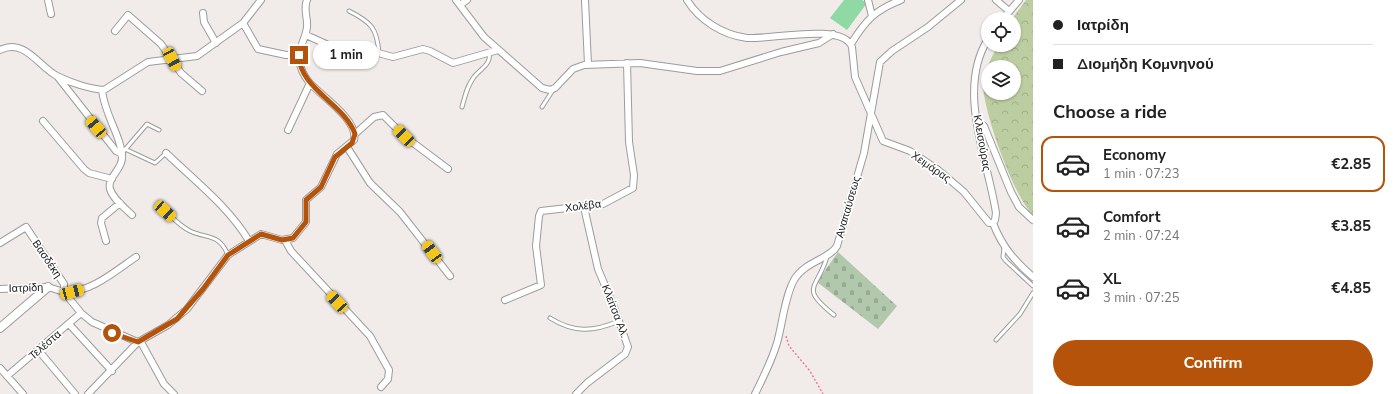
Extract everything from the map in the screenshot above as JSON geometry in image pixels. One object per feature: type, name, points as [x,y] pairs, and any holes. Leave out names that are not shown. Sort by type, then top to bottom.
[{"type":"street","points":[[48,0],[51,14]]},
{"type":"street","points":[[57,76],[102,90],[109,89],[134,70],[148,62],[197,56],[244,23],[261,0]]},
{"type":"street","points":[[88,394],[112,371],[138,342],[177,319],[203,289],[228,255],[249,240],[263,234],[285,240],[295,236],[306,222],[306,200],[321,187],[335,157],[354,140],[355,134],[352,128],[325,96],[310,84],[302,68],[299,55],[306,35],[308,23],[305,6],[307,0]]},
{"type":"street","points":[[467,0],[458,2],[479,31],[498,50],[546,90],[553,90],[573,69],[580,65],[627,63],[692,70],[720,71],[781,52],[819,43],[833,34]]},
{"type":"street","points":[[585,0],[588,64]]},
{"type":"street","points":[[686,0],[707,21],[718,28],[738,36],[763,38],[833,34],[843,38],[851,44],[872,16],[883,8],[901,0]]},
{"type":"street","points":[[868,0],[872,16]]},
{"type":"street","name":"Αναπαύσεως","points":[[755,394],[776,344],[787,299],[794,281],[806,267],[834,252],[837,246],[864,153],[880,62],[892,51],[928,27],[961,0]]},
{"type":"street","points":[[996,0],[1009,11],[1019,0]]},
{"type":"street","points":[[204,13],[204,22],[216,43]]},
{"type":"street","points":[[116,30],[128,15],[161,44],[181,73],[202,91]]},
{"type":"street","points":[[244,23],[258,49],[286,55],[299,55]]},
{"type":"street","points":[[306,35],[331,48],[367,50],[393,57],[423,49],[456,63],[498,50]]},
{"type":"street","name":"Χειμάρας","points":[[851,44],[855,77],[883,141],[910,151],[937,169],[964,192],[989,222],[993,223]]},
{"type":"street","points":[[0,50],[12,47],[24,50],[57,76],[116,151],[124,152]]},
{"type":"street","name":"Κλεισούρας","points":[[981,52],[976,71],[977,121],[995,208],[996,217],[993,223]]},
{"type":"street","name":"Χολέβα","points":[[505,300],[541,285],[536,246],[540,212],[544,210],[584,207],[606,202],[630,190],[634,186],[634,175],[629,142],[627,63]]},
{"type":"street","points":[[288,130],[310,84]]},
{"type":"street","points":[[102,90],[107,116],[124,152],[120,166],[112,179],[110,186],[112,193],[132,215]]},
{"type":"street","points":[[355,134],[374,117],[383,116],[404,136],[448,170]]},
{"type":"street","points":[[43,121],[84,169],[89,173],[112,179]]},
{"type":"street","points":[[977,121],[984,126],[1017,202],[1033,220]]},
{"type":"street","points":[[347,147],[370,183],[400,212],[450,276]]},
{"type":"street","points":[[166,153],[208,193],[242,229],[249,240]]},
{"type":"street","points":[[106,241],[101,222],[102,218],[120,203]]},
{"type":"street","name":"Κλείτσα Αλ.","points":[[576,394],[587,383],[628,351],[619,321],[598,269],[584,207]]},
{"type":"street","points":[[993,223],[1004,248],[1014,261],[1033,277]]},
{"type":"street","name":"Βασδέκη","points":[[0,243],[26,227],[64,284],[64,292]]},
{"type":"street","points":[[285,240],[291,251],[370,336],[389,370],[388,378],[381,387]]},
{"type":"street","points":[[64,292],[72,292],[95,284],[136,257]]},
{"type":"street","points":[[0,328],[48,288]]},
{"type":"street","name":"Ιατρίδη","points":[[0,289],[48,288],[64,292]]},
{"type":"street","points":[[64,292],[81,313],[92,322],[104,329],[138,342],[146,350],[164,384],[174,394]]},
{"type":"street","name":"Τελέστα","points":[[7,376],[39,351],[81,313]]},
{"type":"street","points":[[69,324],[112,371]]},
{"type":"street","points":[[39,351],[75,394]]},
{"type":"street","points":[[0,368],[23,394]]},
{"type":"lane","points":[[349,11],[365,19],[371,24],[376,32],[379,54]]},
{"type":"lane","points":[[462,107],[469,85],[487,63],[490,57],[489,53]]},
{"type":"lane","points":[[542,107],[553,90]]},
{"type":"lane","points":[[159,130],[147,124],[124,152],[156,163],[166,153]]},
{"type":"lane","points":[[165,211],[188,230],[217,240],[222,244],[228,255]]},
{"type":"lane","points":[[1004,248],[1003,257],[1006,261],[1033,286]]},
{"type":"lane","points":[[827,255],[823,269],[812,289],[813,295],[817,301],[834,315]]},
{"type":"lane","points":[[996,340],[1020,314],[1033,293]]},
{"type":"lane","points":[[550,318],[564,327],[575,329],[602,327],[619,321]]},
{"type":"path","points":[[785,331],[789,346],[810,371],[823,394]]},
{"type":"green space","points":[[844,0],[862,0],[867,3],[847,30],[830,18]]},
{"type":"green space","points":[[1026,0],[1033,0],[1033,215],[1025,205],[1008,171],[992,129],[986,100],[1021,100],[1021,60],[990,60],[994,52],[1021,52],[1021,12],[1017,12]]},
{"type":"green space","points":[[838,252],[897,306],[878,329],[817,282]]},
{"type":"route","points":[[112,333],[138,342],[147,338],[177,319],[187,309],[228,255],[232,252],[249,240],[261,234],[266,234],[282,240],[293,238],[306,222],[306,200],[321,187],[335,157],[352,143],[355,134],[354,130],[333,104],[310,84],[300,63],[299,55]]}]
